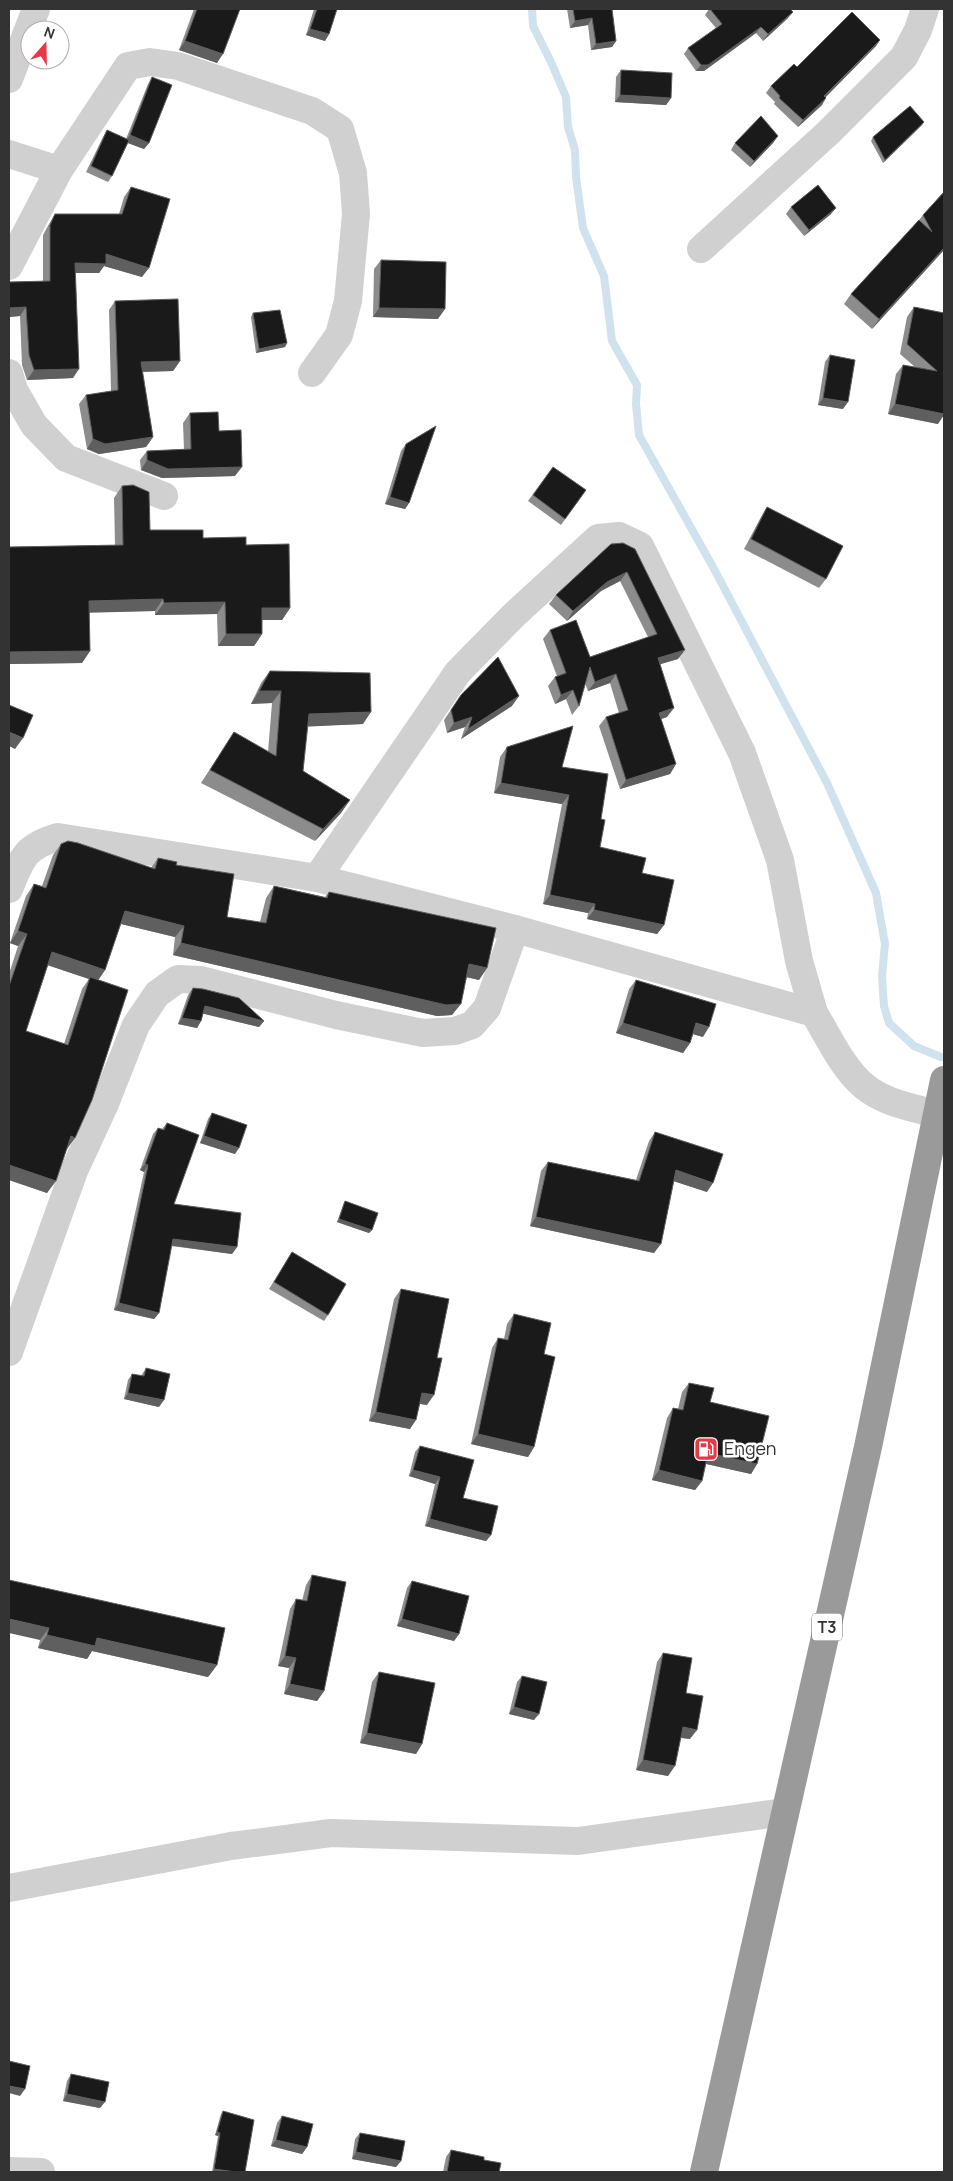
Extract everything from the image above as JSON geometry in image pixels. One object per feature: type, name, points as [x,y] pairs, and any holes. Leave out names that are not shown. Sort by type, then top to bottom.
[{"type":"highway","name":"T3","points":[[704,2172],[868,1447],[944,1080]]},
{"type":"street","points":[[9,80],[36,9]]},
{"type":"street","points":[[701,249],[829,132],[904,58],[918,30],[924,9]]},
{"type":"street","points":[[9,266],[59,170],[128,66],[150,62],[178,66],[312,111],[340,129],[353,173],[356,214],[348,301],[339,336],[312,373]]},
{"type":"street","points":[[9,154],[59,170]]},
{"type":"street","points":[[9,373],[14,390],[34,424],[66,458],[164,496]]},
{"type":"street","points":[[317,878],[458,672],[514,616],[598,538],[619,536],[640,546],[742,753],[780,860],[799,961],[814,1013],[843,1061],[864,1086],[890,1101],[936,1114]]},
{"type":"street","points":[[9,889],[20,862],[37,843],[58,837],[317,878],[516,929],[814,1013]]},
{"type":"street","points":[[9,1352],[74,1171],[104,1106],[136,1025],[157,994],[178,979],[202,980],[336,1015],[423,1033],[454,1031],[472,1025],[487,1008],[516,929]]},
{"type":"street","points":[[9,1888],[232,1846],[331,1833],[578,1841],[785,1812]]},
{"type":"street","points":[[9,2171],[41,2172]]},
{"type":"building","points":[[197,9],[240,9],[223,54],[185,41]]},
{"type":"building","points":[[317,9],[337,9],[329,34],[310,29]]},
{"type":"building","points":[[573,9],[612,9],[616,41],[596,44],[592,18],[575,21]]},
{"type":"building","points":[[710,9],[790,9],[793,12],[768,34],[761,27],[708,65],[701,65],[688,48],[722,24]]},
{"type":"building","points":[[852,12],[880,40],[824,96],[826,98],[803,120],[779,98],[780,96],[771,86],[794,64],[797,67]]},
{"type":"building","points":[[621,70],[672,73],[671,98],[620,95]]},
{"type":"building","points":[[152,77],[172,85],[149,143],[130,135]]},
{"type":"building","points":[[910,106],[924,122],[885,160],[873,137]]},
{"type":"building","points":[[761,116],[778,136],[754,161],[735,143]]},
{"type":"building","points":[[107,130],[129,140],[112,176],[91,166]]},
{"type":"building","points":[[818,185],[836,208],[809,230],[791,207]]},
{"type":"building","points":[[131,187],[170,199],[149,268],[106,254],[106,264],[75,263],[79,369],[34,370],[29,355],[26,307],[9,308],[9,282],[50,281],[50,225],[55,214],[122,214]]},
{"type":"building","points":[[944,192],[944,248],[879,319],[851,294],[919,220],[932,232],[923,215]]},
{"type":"building","points":[[381,260],[446,262],[445,309],[379,308]]},
{"type":"building","points":[[178,299],[180,361],[141,362],[153,437],[105,444],[93,439],[86,395],[118,390],[115,301]]},
{"type":"building","points":[[914,307],[944,313],[944,414],[895,404],[903,365],[937,371],[907,344]]},
{"type":"building","points":[[280,310],[287,343],[259,349],[253,313]]},
{"type":"building","points":[[830,355],[855,360],[848,402],[823,398]]},
{"type":"building","points":[[218,412],[219,431],[241,430],[242,467],[168,469],[147,460],[147,451],[191,449],[190,413]]},
{"type":"building","points":[[436,426],[409,503],[390,497],[406,444]]},
{"type":"building","points":[[553,467],[586,490],[565,519],[533,495]]},
{"type":"building","points":[[133,485],[149,492],[150,530],[203,530],[203,538],[246,537],[246,545],[289,544],[290,608],[262,608],[262,634],[226,634],[225,602],[164,603],[163,599],[89,601],[90,651],[9,652],[9,547],[123,545],[122,486]]},
{"type":"building","points":[[767,507],[843,546],[826,579],[751,539]]},
{"type":"building","points":[[623,543],[635,549],[685,650],[658,658],[674,708],[659,713],[676,764],[626,780],[606,717],[628,710],[616,674],[595,682],[590,667],[579,706],[573,690],[561,695],[555,677],[566,673],[550,630],[576,620],[590,657],[657,634],[627,572],[607,582],[573,611],[556,595],[611,544]]},
{"type":"building","points":[[498,657],[519,696],[468,729],[472,717],[454,723],[451,710],[461,695]]},
{"type":"building","points":[[270,671],[370,673],[371,712],[309,714],[303,771],[350,800],[323,829],[210,770],[234,732],[276,756],[281,691],[259,691]]},
{"type":"building","points":[[9,705],[33,715],[23,738],[9,732]]},
{"type":"building","points":[[573,726],[562,767],[608,774],[601,819],[605,820],[600,847],[646,858],[642,873],[674,880],[664,925],[594,910],[595,904],[550,895],[569,795],[501,783],[507,747]]},
{"type":"building","points":[[68,841],[155,869],[158,858],[177,862],[176,865],[234,874],[227,917],[266,923],[274,886],[327,898],[329,892],[496,928],[487,968],[469,964],[461,1004],[446,1005],[181,943],[184,926],[125,911],[105,970],[52,952],[26,1031],[68,1045],[90,977],[128,990],[92,1100],[75,1138],[71,1136],[56,1181],[9,1165],[9,986],[27,934],[18,931],[34,884],[46,888],[61,844]]},
{"type":"building","points":[[636,980],[716,1004],[709,1027],[696,1023],[690,1043],[623,1023]]},
{"type":"building","points":[[193,988],[239,998],[264,1021],[205,1006],[201,1021],[182,1018]]},
{"type":"building","points":[[212,1113],[247,1125],[239,1148],[204,1136]]},
{"type":"building","points":[[167,1123],[199,1135],[174,1204],[241,1213],[237,1247],[173,1239],[159,1313],[119,1303],[148,1165],[145,1164],[158,1128],[164,1130]]},
{"type":"building","points":[[655,1132],[723,1154],[713,1183],[676,1170],[661,1244],[536,1217],[548,1162],[639,1181]]},
{"type":"building","points":[[345,1201],[378,1213],[372,1230],[339,1219]]},
{"type":"building","points":[[292,1252],[346,1284],[328,1315],[274,1282]]},
{"type":"building","points":[[401,1289],[449,1299],[437,1358],[442,1358],[434,1395],[422,1393],[416,1420],[376,1412]]},
{"type":"building","points":[[514,1314],[551,1323],[544,1354],[555,1357],[534,1447],[478,1434],[498,1338],[508,1340]]},
{"type":"building","points":[[146,1368],[170,1374],[164,1400],[128,1393],[132,1374],[144,1376]]},
{"type":"building","points":[[689,1383],[714,1388],[710,1402],[769,1416],[757,1464],[708,1453],[702,1481],[659,1470],[673,1408],[683,1410]]},
{"type":"building","points":[[420,1446],[474,1460],[463,1498],[498,1506],[491,1535],[430,1519],[440,1477],[413,1470]]},
{"type":"building","points":[[312,1575],[346,1582],[324,1691],[290,1684],[296,1658],[285,1656],[296,1599],[307,1601]]},
{"type":"building","points":[[9,1580],[225,1628],[217,1665],[97,1638],[95,1646],[47,1635],[49,1628],[9,1619]]},
{"type":"building","points":[[412,1581],[469,1596],[459,1634],[402,1619]]},
{"type":"building","points":[[663,1653],[692,1658],[686,1693],[703,1696],[697,1730],[683,1727],[675,1766],[643,1760]]},
{"type":"building","points":[[379,1672],[435,1683],[422,1744],[367,1733]]},
{"type":"building","points":[[522,1676],[547,1682],[539,1714],[514,1707]]},
{"type":"building","points":[[9,2061],[30,2066],[25,2089],[9,2086]]},
{"type":"building","points":[[71,2074],[109,2082],[105,2102],[67,2094]]},
{"type":"building","points":[[223,2111],[254,2120],[245,2172],[214,2169],[220,2133],[217,2132]]},
{"type":"building","points":[[282,2116],[313,2124],[307,2147],[276,2140]]},
{"type":"building","points":[[360,2133],[405,2141],[401,2161],[356,2152]]},
{"type":"building","points":[[451,2150],[484,2157],[484,2160],[501,2163],[499,2172],[447,2172]]},
{"type":"waterway","points":[[532,9],[533,26],[566,97],[568,127],[575,150],[576,177],[583,228],[604,276],[612,341],[637,385],[636,404],[639,435],[713,567],[827,783],[876,893],[885,944],[882,976],[884,1006],[889,1023],[914,1046],[941,1057]]},
{"type":"place","name":"Engen","points":[[706,1449]]}]
